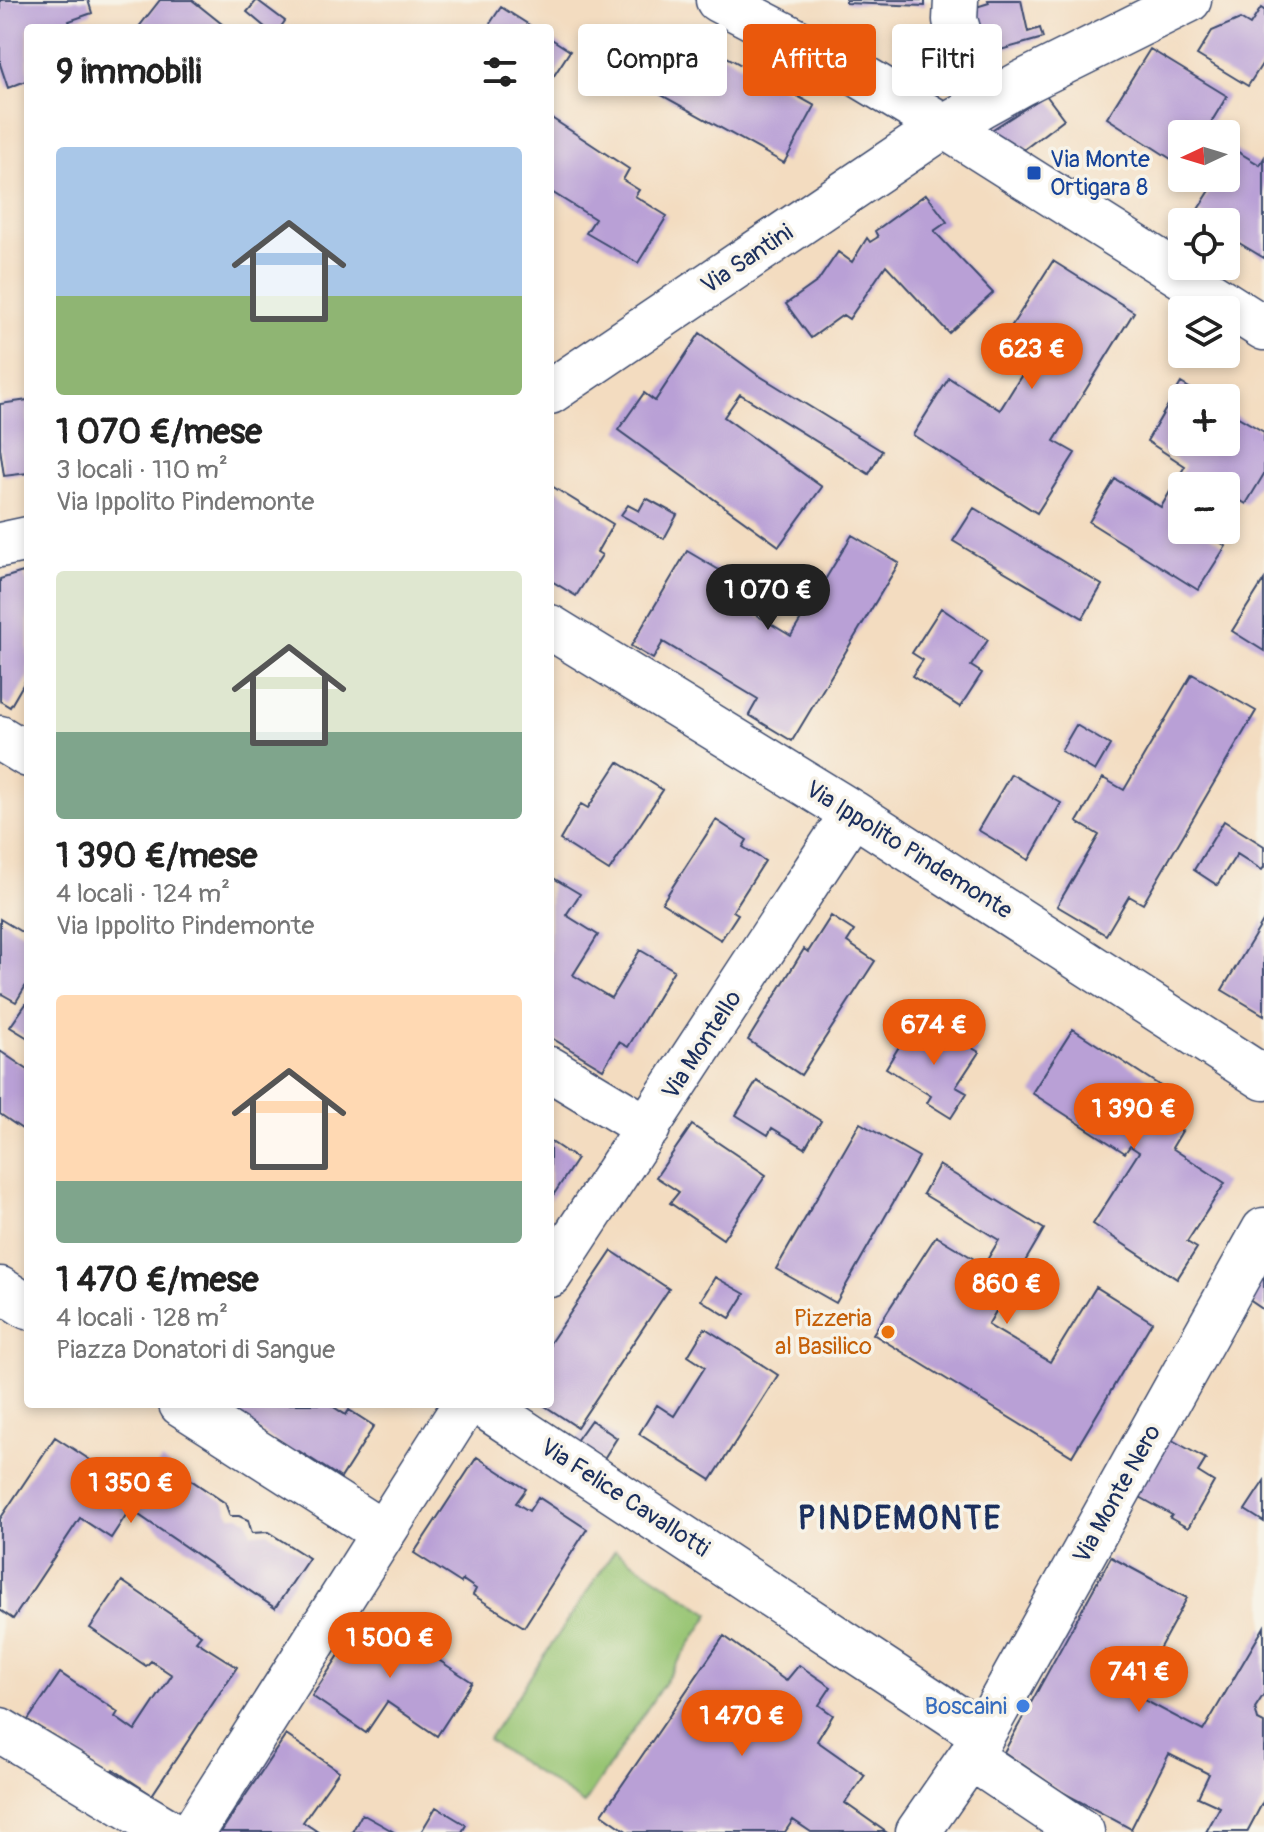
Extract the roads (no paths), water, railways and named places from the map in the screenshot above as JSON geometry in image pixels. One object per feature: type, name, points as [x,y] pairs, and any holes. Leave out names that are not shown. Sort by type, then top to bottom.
[{"type":"street","points":[[718,0],[839,63],[962,116],[1264,328]]},
{"type":"street","points":[[956,0],[955,20],[965,53],[962,116]]},
{"type":"street","name":"Via Santini","points":[[554,389],[962,116],[1189,0]]},
{"type":"street","points":[[0,545],[24,540]]},
{"type":"street","name":"Via Ippolito Pindemonte","points":[[554,629],[853,813],[1264,1078]]},
{"type":"street","points":[[0,738],[24,753]]},
{"type":"street","name":"Via Montello","points":[[554,1269],[853,813]]},
{"type":"street","points":[[554,1071],[648,1128]]},
{"type":"street","name":"Via Monte Nero","points":[[918,1832],[976,1746],[1264,1230]]},
{"type":"street","points":[[0,1289],[24,1304]]},
{"type":"street","points":[[187,1408],[383,1533]]},
{"type":"street","points":[[193,1832],[462,1408]]},
{"type":"street","name":"Via Felice Cavallotti","points":[[487,1408],[728,1566],[976,1746]]},
{"type":"street","points":[[0,1730],[170,1832]]},
{"type":"street","points":[[976,1746],[1082,1832]]},
{"type":"place","name":"Via Monte Ortigara 8","points":[[1034,173]]},
{"type":"place","name":"Pizzeria al Basilico","points":[[888,1332]]},
{"type":"place","name":"Boscaini","points":[[1023,1706]]},
{"type":"district","name":"PINDEMONTE","points":[[900,1519]]}]
